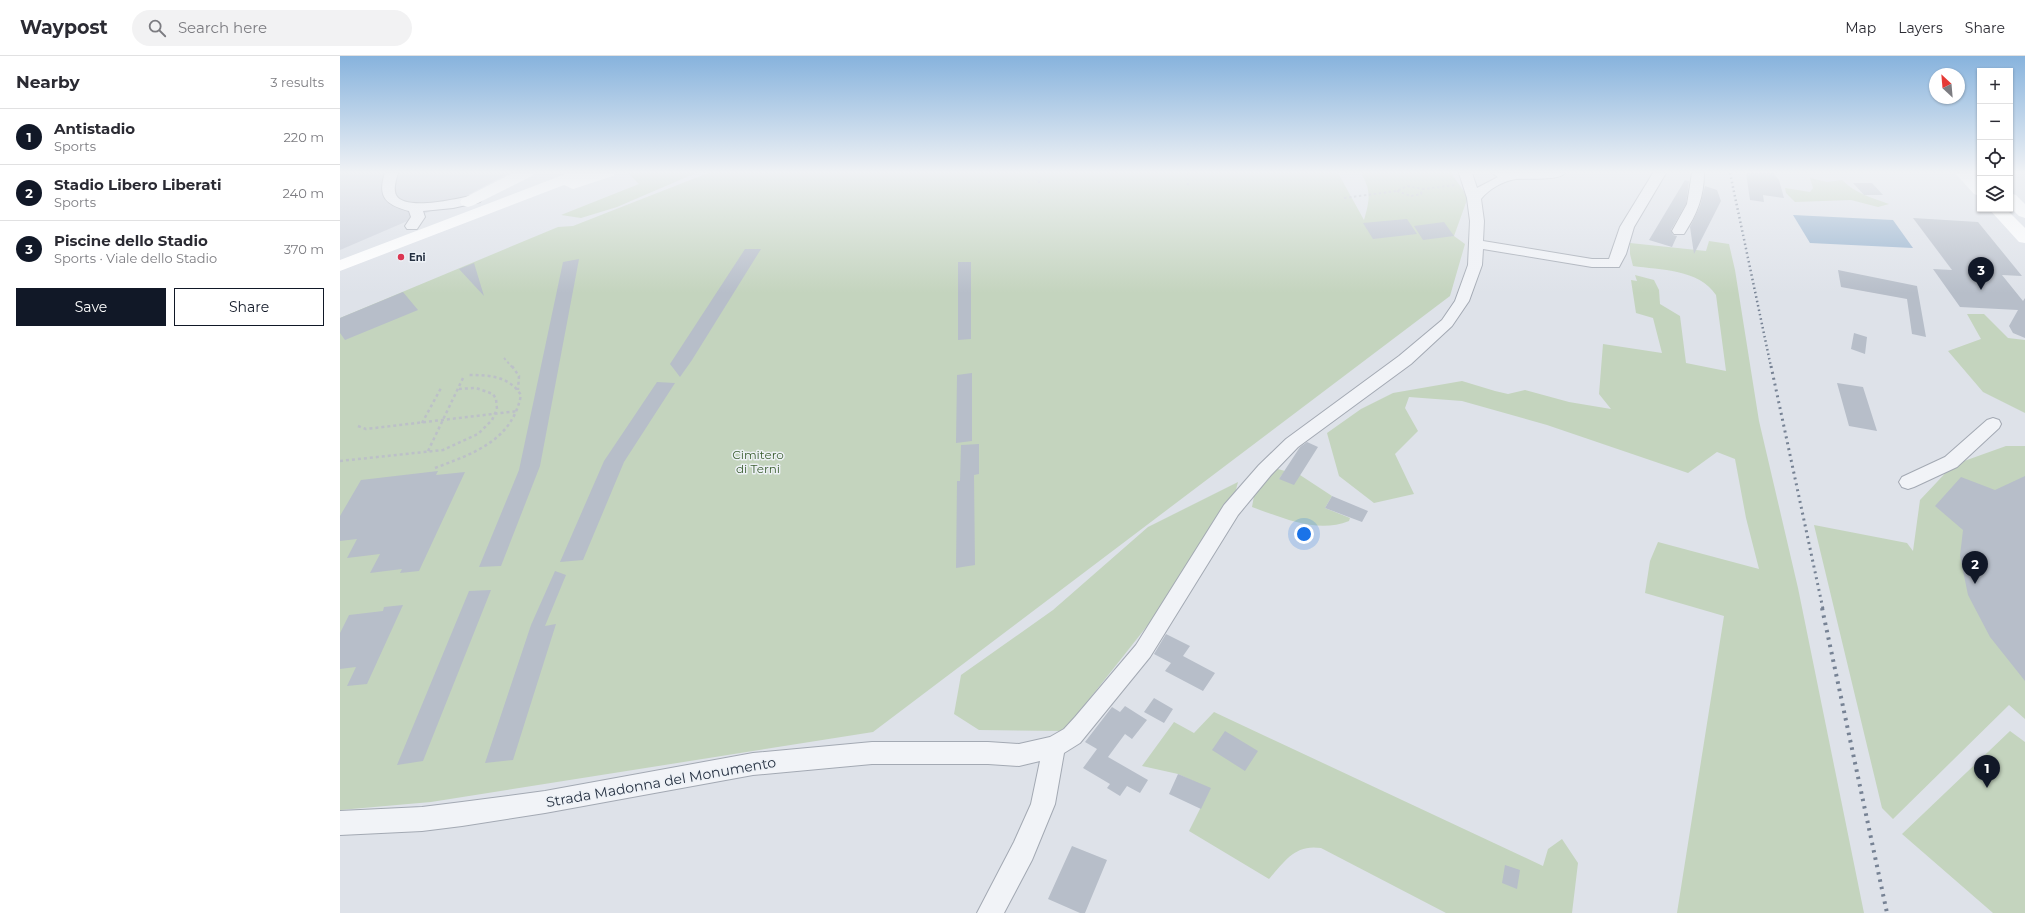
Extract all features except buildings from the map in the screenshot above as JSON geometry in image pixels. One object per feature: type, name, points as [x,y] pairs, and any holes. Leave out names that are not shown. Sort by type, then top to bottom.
[{"type":"main road","points":[[342,259],[442,213]]},
{"type":"main road","points":[[342,259],[460,213]]},
{"type":"main road","points":[[463,219],[478,213]]},
{"type":"main road","points":[[342,259],[482,213]]},
{"type":"main road","points":[[2002,213],[2025,238]]},
{"type":"street","points":[[412,226],[418,218],[416,213]]},
{"type":"street","name":"Strada Madonna del Monumento","points":[[340,823],[422,819],[462,814],[545,802],[753,764],[872,753],[988,753],[1019,755],[1054,748],[1072,736],[1143,651],[1231,510],[1265,470],[1292,443],[1405,360],[1447,324],[1462,301],[1475,265],[1478,221],[1476,213]]},
{"type":"street","points":[[1476,244],[1592,263],[1614,264],[1619,254],[1627,228],[1636,213]]},
{"type":"street","points":[[1678,231],[1690,213]]},
{"type":"street","points":[[1908,482],[1951,462],[1993,424]]},
{"type":"street","points":[[990,913],[1024,850],[1043,804],[1054,748]]},
{"type":"path","points":[[504,358],[520,377],[521,383],[518,390]]},
{"type":"path","points":[[435,468],[476,451],[492,441],[507,429],[518,411],[521,395],[512,383],[503,379],[481,375],[468,375]]},
{"type":"path","points":[[428,451],[463,378]]},
{"type":"path","points":[[422,422],[441,388]]},
{"type":"path","points":[[340,461],[443,450],[467,440],[488,426],[495,414],[497,402],[493,394],[487,391],[476,388],[458,389]]},
{"type":"path","points":[[358,426],[366,429],[518,411]]},
{"type":"shaded area","points":[[340,213],[426,213],[340,250]]},
{"type":"green space","points":[[566,213],[597,213],[581,218],[561,215]]},
{"type":"green space","name":"Cimitero di Terni","points":[[606,213],[1360,213],[1364,220],[1366,213],[1462,213],[1454,236],[1465,244],[1450,296],[873,732],[431,802],[340,810],[340,318],[558,227],[573,226]]},
{"type":"green space","points":[[1709,241],[1729,244],[1735,270],[1759,421],[1798,588],[1864,913],[1677,913],[1724,616],[1645,593],[1650,561],[1658,542],[1759,569],[1746,518],[1735,459],[1717,452],[1688,473],[1547,425],[1462,401],[1409,397],[1405,408],[1418,431],[1395,454],[1414,494],[1374,503],[1339,476],[1327,433],[1361,409],[1393,393],[1462,381],[1508,394],[1525,390],[1569,402],[1611,409],[1599,394],[1603,344],[1662,353],[1653,318],[1636,313],[1631,280],[1637,281],[1635,275],[1654,280],[1659,290],[1660,304],[1680,316],[1686,363],[1726,371],[1716,295],[1709,286],[1689,275],[1678,272],[1633,266],[1630,254],[1630,243],[1706,251]]},
{"type":"green space","points":[[1967,314],[1984,314],[2008,338],[2025,340],[2025,413],[1983,392],[1948,351],[1981,339]]},
{"type":"green space","points":[[2006,446],[2025,446],[2025,719],[2009,705],[1893,819],[1882,808],[1814,525],[1907,543],[1913,551],[1920,500],[1953,465]]},
{"type":"green space","points":[[1274,468],[1285,471],[1279,479],[1300,475],[1332,496],[1325,508],[1350,518],[1349,521],[1337,525],[1312,525],[1288,520],[1252,507],[1254,496]]},
{"type":"green space","points":[[1238,482],[1227,525],[1064,731],[979,730],[954,714],[961,675],[1053,610],[1148,527]]},
{"type":"green space","points":[[1214,712],[1543,866],[1548,849],[1562,839],[1578,863],[1572,913],[1446,913],[1321,848],[1312,847],[1297,851],[1286,860],[1269,879],[1189,831],[1210,789],[1178,774],[1142,766],[1174,722],[1194,733]]},
{"type":"green space","points":[[2010,731],[2025,742],[2025,913],[1993,913],[1902,834]]},
{"type":"water","points":[[1793,215],[1893,220],[1913,248],[1810,243]]},
{"type":"railway","points":[[1738,213],[1771,367]]},
{"type":"railway","points":[[1771,366],[1823,609]]},
{"type":"railway","points":[[1822,608],[1887,913]]},
{"type":"place","name":"Eni","points":[[401,257]]},
{"type":"place","name":"Piscine dello Stadio","points":[[1981,290]]},
{"type":"place","name":"Stadio Libero Liberati","points":[[1975,584]]},
{"type":"place","name":"Antistadio","points":[[1987,788]]}]
